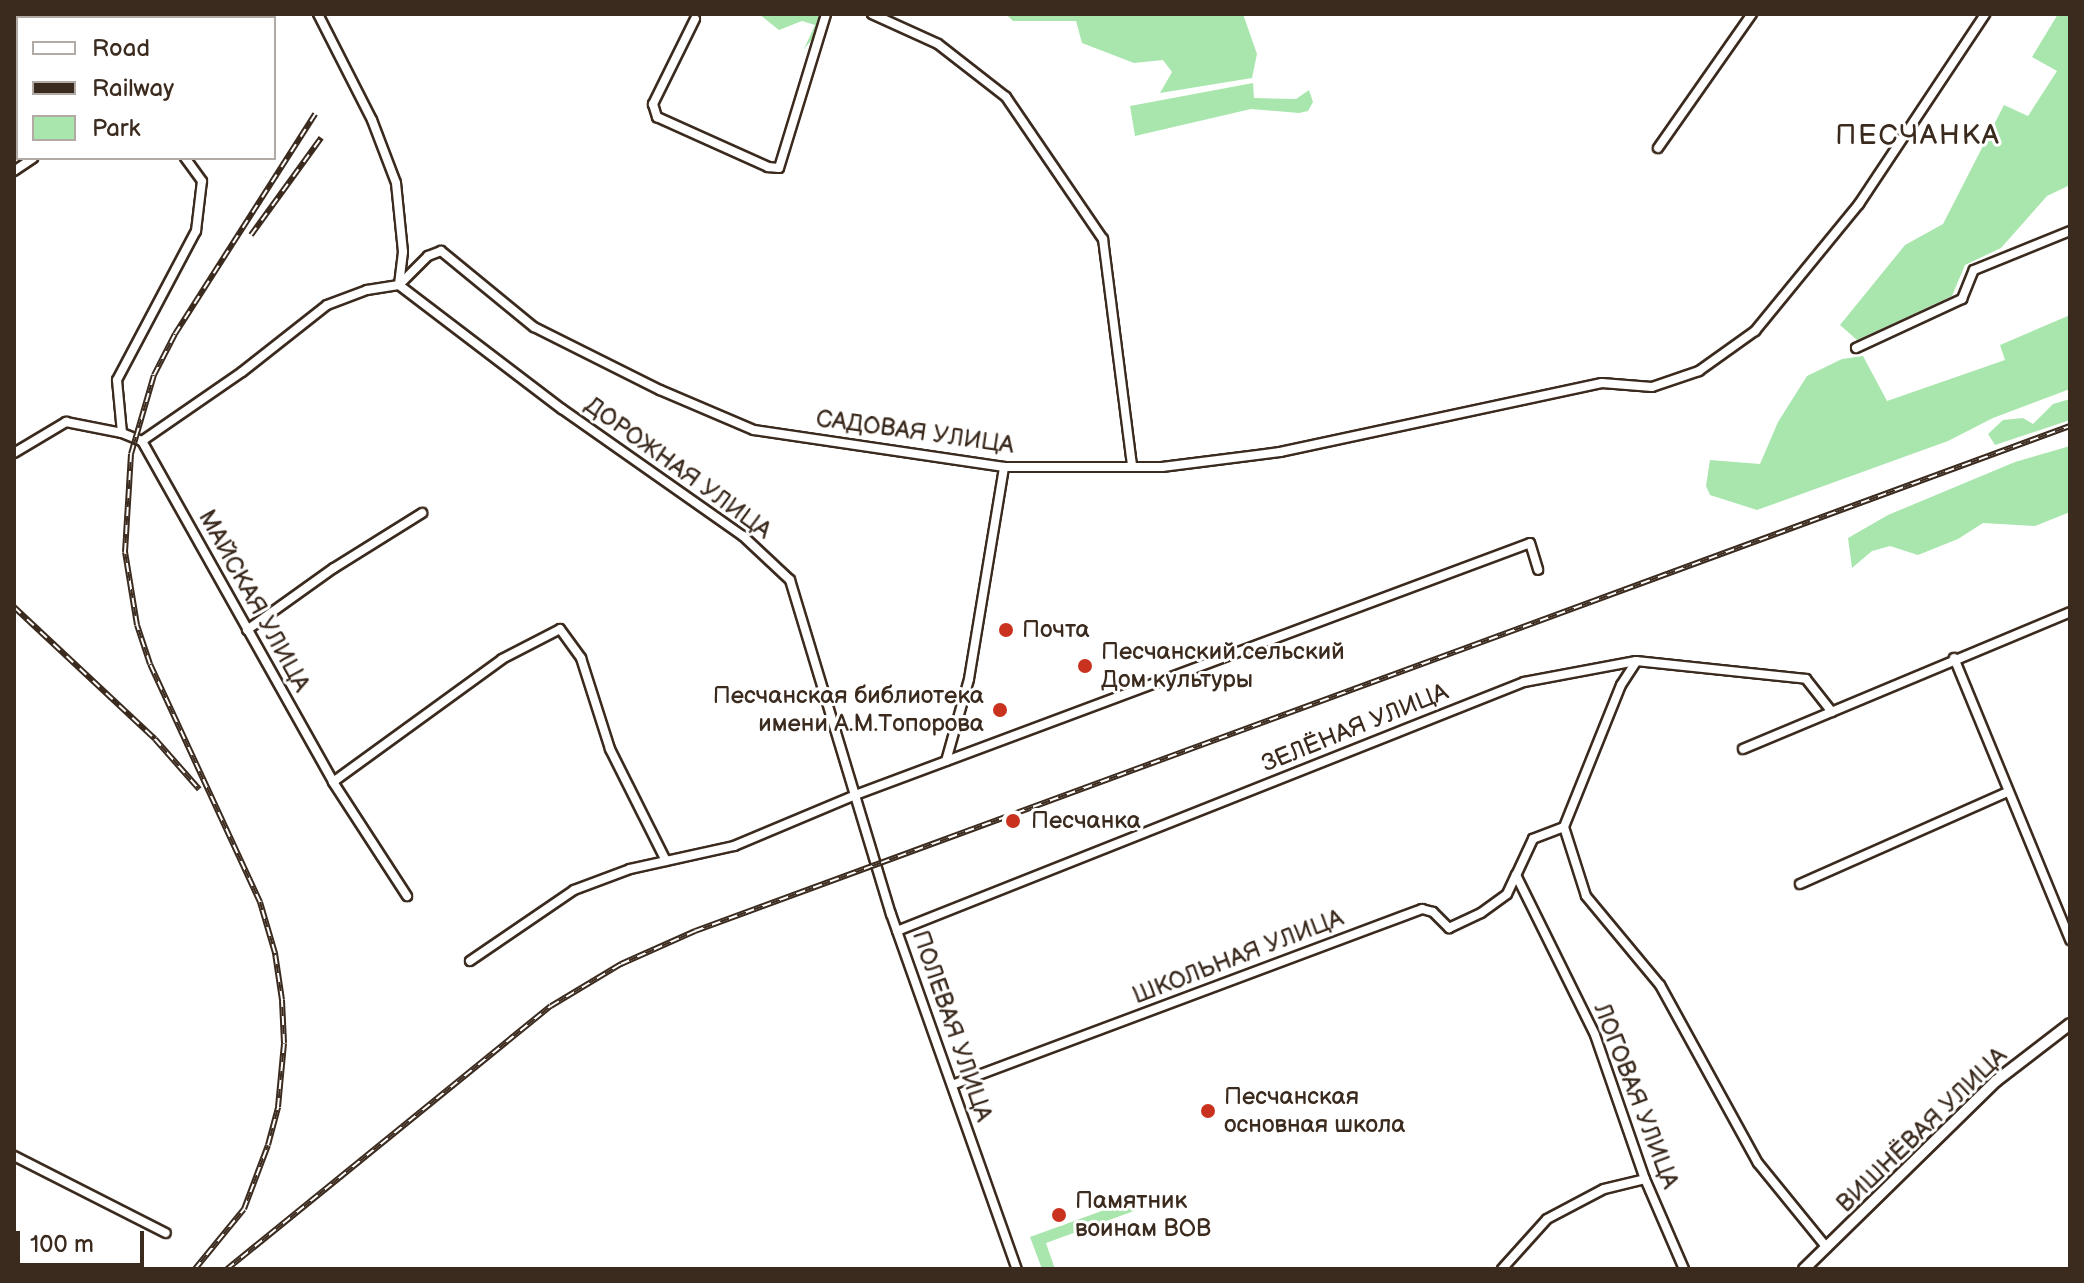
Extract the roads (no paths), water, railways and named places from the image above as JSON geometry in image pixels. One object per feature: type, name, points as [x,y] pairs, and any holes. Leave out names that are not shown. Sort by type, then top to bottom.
[{"type":"street","points":[[14,453],[66,422],[122,433],[142,441],[242,372],[327,305],[367,290],[399,285],[403,252],[396,183],[372,120],[318,14]]},
{"type":"street","points":[[695,19],[653,104],[657,117],[768,167],[779,168],[826,14]]},
{"type":"street","points":[[872,14],[938,44],[1006,97],[1103,239],[1132,466]]},
{"type":"street","points":[[1658,148],[1752,14]]},
{"type":"street","name":"САДОВАЯ УЛИЦА","points":[[399,285],[428,256],[441,251],[534,327],[660,390],[754,430],[1004,467],[1162,467],[1280,452],[1602,383],[1652,387],[1699,371],[1755,331],[1859,204],[1982,15]]},
{"type":"street","points":[[122,433],[117,380],[196,231],[202,181],[186,160]]},
{"type":"street","points":[[1856,348],[1962,299],[1974,270],[2070,231]]},
{"type":"street","name":"ДОРОЖНАЯ УЛИЦА","points":[[399,285],[562,409],[743,536],[790,580],[858,794]]},
{"type":"street","name":"МАЙСКАЯ УЛИЦА","points":[[142,441],[333,782],[407,896]]},
{"type":"street","points":[[946,761],[969,679],[1004,467]]},
{"type":"street","points":[[247,630],[334,568],[422,513]]},
{"type":"street","points":[[470,961],[574,890],[630,869],[734,846],[858,794],[1530,543],[1538,570]]},
{"type":"street","points":[[1743,749],[2070,612]]},
{"type":"street","points":[[333,782],[502,659],[560,629],[581,658],[610,749],[666,861]]},
{"type":"street","points":[[1954,658],[2070,940]]},
{"type":"street","points":[[1636,661],[1621,685],[1564,827],[1586,896],[1660,985],[1758,1163],[1827,1248]]},
{"type":"street","name":"ЗЕЛЁНАЯ УЛИЦА","points":[[897,931],[1524,682],[1636,661],[1806,679],[1832,712]]},
{"type":"street","points":[[1615,666],[1621,685]]},
{"type":"street","points":[[1800,884],[2008,792]]},
{"type":"street","name":"ПОЛЕВАЯ УЛИЦА","points":[[858,794],[897,931],[1017,1269]]},
{"type":"street","points":[[1516,875],[1533,839],[1564,827]]},
{"type":"street","name":"ШКОЛЬНАЯ УЛИЦА","points":[[952,1085],[1422,909],[1433,912],[1449,928],[1481,913],[1507,894],[1516,875]]},
{"type":"street","name":"ЛОГОВАЯ УЛИЦА","points":[[1516,875],[1595,1035],[1645,1179],[1684,1269]]},
{"type":"street","name":"ВИШНЁВАЯ УЛИЦА","points":[[1804,1269],[1996,1081],[2070,1024]]},
{"type":"street","points":[[14,1156],[166,1233]]},
{"type":"street","points":[[1502,1269],[1547,1219],[1604,1189],[1645,1179]]},
{"type":"railway","points":[[195,1269],[244,1209],[268,1145],[278,1107],[284,1043],[282,1000],[275,953],[260,902],[150,664],[137,625],[125,552],[131,454],[154,375],[175,334],[315,114]]},
{"type":"railway","points":[[251,235],[321,138]]},
{"type":"railway","points":[[227,1269],[551,1006],[621,964],[695,931],[2070,426]]},
{"type":"railway","points":[[14,607],[155,739],[199,789]]},
{"type":"place","name":"Почта","points":[[1006,630]]},
{"type":"place","name":"Песчанский сельский Дом культуры","points":[[1085,666]]},
{"type":"place","name":"Песчанская библиотека имени А.М.Топорова","points":[[1000,710]]},
{"type":"place","name":"Песчанка","points":[[1013,821]]},
{"type":"place","name":"Песчанская основная школа","points":[[1208,1111]]},
{"type":"place","name":"Памятник воинам ВОВ","points":[[1059,1215]]},
{"type":"district","name":"ПЕСЧАНКА","points":[[1918,136]]}]
